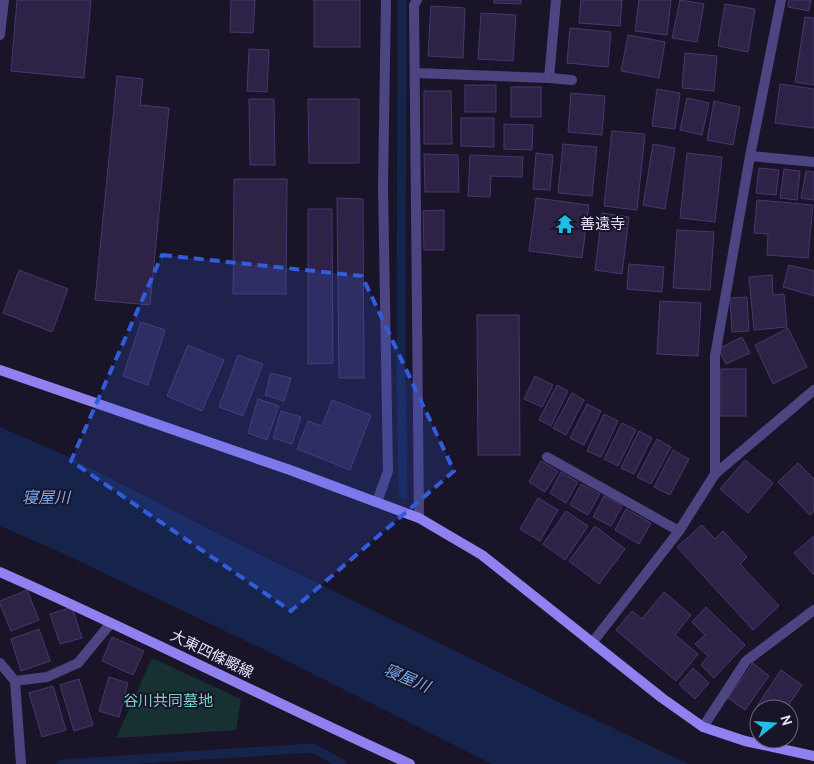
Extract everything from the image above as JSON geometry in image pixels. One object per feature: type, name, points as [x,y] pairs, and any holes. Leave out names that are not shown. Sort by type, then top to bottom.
[{"type":"street","points":[[0,35],[4,0]]},
{"type":"street","points":[[377,502],[388,471],[383,187],[386,0]]},
{"type":"street","points":[[417,0],[414,5],[419,518]]},
{"type":"street","points":[[549,78],[556,0]]},
{"type":"street","points":[[715,474],[715,356],[750,156],[781,0]]},
{"type":"street","points":[[415,73],[572,80]]},
{"type":"street","points":[[750,156],[814,162]]},
{"type":"street","points":[[0,370],[290,470],[419,518],[482,555],[662,698],[703,727],[745,741],[814,756]]},
{"type":"street","points":[[592,643],[679,531],[715,474],[814,390]]},
{"type":"street","points":[[547,457],[679,531]]},
{"type":"street","name":"大東四條畷線","points":[[0,572],[409,764]]},
{"type":"street","points":[[703,727],[746,662],[814,610]]},
{"type":"street","points":[[16,681],[47,677],[78,663],[111,623]]},
{"type":"street","points":[[0,663],[16,681],[21,764]]},
{"type":"highlighted area","points":[[162,255],[362,276],[454,471],[291,611],[71,461]]},
{"type":"green space","name":"谷川共同墓地","points":[[152,658],[241,699],[236,730],[116,738]]},
{"type":"water","name":"寝屋川","points":[[0,427],[69,457],[234,542],[688,764],[492,764],[271,653],[62,553],[0,526]]},
{"type":"building","points":[[17,0],[91,0],[84,78],[11,71]]},
{"type":"building","points":[[231,0],[255,0],[253,33],[230,32]]},
{"type":"building","points":[[314,0],[360,0],[360,47],[314,47]]},
{"type":"building","points":[[494,0],[521,0],[521,4],[494,3]]},
{"type":"building","points":[[581,0],[622,0],[620,26],[579,23]]},
{"type":"building","points":[[639,0],[671,0],[667,35],[635,31]]},
{"type":"building","points":[[680,0],[704,4],[697,42],[672,38]]},
{"type":"building","points":[[789,0],[811,0],[809,11],[788,7]]},
{"type":"building","points":[[725,4],[755,9],[748,52],[718,46]]},
{"type":"building","points":[[431,6],[465,8],[463,58],[428,56]]},
{"type":"building","points":[[481,13],[516,15],[513,61],[478,59]]},
{"type":"building","points":[[805,17],[814,18],[814,85],[795,82]]},
{"type":"building","points":[[570,28],[611,32],[608,67],[567,63]]},
{"type":"building","points":[[628,35],[665,42],[659,78],[621,71]]},
{"type":"building","points":[[249,49],[269,50],[267,92],[247,91]]},
{"type":"building","points":[[685,53],[717,56],[714,91],[682,88]]},
{"type":"building","points":[[117,76],[143,79],[140,105],[169,108],[150,305],[95,300]]},
{"type":"building","points":[[780,84],[814,89],[814,128],[775,123]]},
{"type":"building","points":[[465,85],[496,85],[496,112],[465,112]]},
{"type":"building","points":[[511,87],[541,87],[541,117],[511,117]]},
{"type":"building","points":[[657,89],[680,93],[675,129],[652,126]]},
{"type":"building","points":[[424,91],[451,91],[452,144],[424,144]]},
{"type":"building","points":[[571,93],[605,96],[602,135],[568,132]]},
{"type":"building","points":[[687,98],[709,103],[702,135],[680,130]]},
{"type":"building","points":[[249,99],[274,99],[275,165],[250,165]]},
{"type":"building","points":[[308,99],[359,99],[359,163],[309,163]]},
{"type":"building","points":[[714,101],[740,107],[733,145],[707,140]]},
{"type":"building","points":[[461,118],[494,118],[494,147],[461,146]]},
{"type":"building","points":[[504,124],[533,125],[532,150],[504,149]]},
{"type":"building","points":[[612,131],[645,134],[637,210],[604,206]]},
{"type":"building","points":[[563,144],[597,147],[592,196],[558,193]]},
{"type":"building","points":[[653,144],[675,148],[665,209],[643,205]]},
{"type":"building","points":[[536,153],[553,155],[550,190],[533,189]]},
{"type":"building","points":[[687,153],[722,157],[715,222],[680,218]]},
{"type":"building","points":[[424,154],[458,155],[459,192],[425,192]]},
{"type":"building","points":[[470,155],[523,157],[522,177],[491,176],[490,197],[468,196]]},
{"type":"building","points":[[759,168],[779,170],[776,195],[756,193]]},
{"type":"building","points":[[784,169],[800,171],[797,200],[780,198]]},
{"type":"building","points":[[806,171],[814,172],[814,200],[801,198]]},
{"type":"building","points":[[234,179],[287,179],[286,294],[233,294]]},
{"type":"building","points":[[337,198],[363,199],[364,378],[339,378]]},
{"type":"building","points":[[536,198],[589,205],[582,258],[529,251]]},
{"type":"building","points":[[757,200],[813,205],[808,258],[767,255],[768,234],[754,233]]},
{"type":"building","points":[[308,209],[332,209],[333,363],[308,364]]},
{"type":"building","points":[[444,210],[444,250],[424,250],[423,211]]},
{"type":"building","points":[[602,213],[629,217],[622,274],[595,270]]},
{"type":"building","points":[[677,230],[714,232],[710,290],[673,288]]},
{"type":"building","points":[[629,264],[664,267],[662,292],[627,289]]},
{"type":"building","points":[[789,265],[814,271],[814,296],[783,287]]},
{"type":"building","points":[[19,270],[68,289],[52,332],[3,313]]},
{"type":"building","points":[[772,275],[773,295],[784,294],[787,327],[754,330],[749,277]]},
{"type":"building","points":[[747,297],[749,331],[732,332],[730,298]]},
{"type":"building","points":[[660,301],[701,303],[698,356],[657,354]]},
{"type":"building","points":[[477,315],[519,315],[520,455],[478,455]]},
{"type":"building","points":[[141,322],[165,330],[148,385],[123,376]]},
{"type":"building","points":[[788,328],[807,367],[773,384],[755,345]]},
{"type":"building","points":[[742,337],[750,353],[726,364],[718,349]]},
{"type":"building","points":[[188,345],[224,360],[202,411],[167,396]]},
{"type":"building","points":[[238,355],[263,364],[243,416],[219,407]]},
{"type":"building","points":[[721,369],[746,369],[746,416],[721,416]]},
{"type":"building","points":[[271,373],[291,378],[284,401],[265,395]]},
{"type":"building","points":[[535,376],[553,385],[542,407],[524,399]]},
{"type":"building","points":[[557,385],[568,391],[551,426],[539,420]]},
{"type":"building","points":[[572,393],[584,400],[566,435],[553,428]]},
{"type":"building","points":[[258,399],[279,406],[267,440],[248,433]]},
{"type":"building","points":[[332,400],[371,415],[350,470],[297,449],[308,421],[322,426]]},
{"type":"building","points":[[587,404],[601,411],[584,445],[570,438]]},
{"type":"building","points":[[281,411],[301,417],[292,444],[273,438]]},
{"type":"building","points":[[604,414],[618,421],[601,457],[587,451]]},
{"type":"building","points":[[622,423],[636,430],[618,466],[604,459]]},
{"type":"building","points":[[639,431],[652,438],[634,474],[621,468]]},
{"type":"building","points":[[657,439],[671,447],[651,484],[637,477]]},
{"type":"building","points":[[673,450],[689,459],[670,495],[654,487]]},
{"type":"building","points":[[745,460],[773,483],[748,513],[720,489]]},
{"type":"building","points":[[541,461],[558,471],[545,492],[529,482]]},
{"type":"building","points":[[798,463],[814,479],[814,511],[810,515],[778,482]]},
{"type":"building","points":[[561,472],[578,482],[566,503],[550,493]]},
{"type":"building","points":[[581,484],[600,494],[588,515],[570,505]]},
{"type":"building","points":[[604,496],[622,506],[611,526],[593,517]]},
{"type":"building","points":[[538,498],[558,510],[540,541],[520,529]]},
{"type":"building","points":[[626,509],[651,523],[639,544],[615,530]]},
{"type":"building","points":[[566,511],[588,526],[565,560],[543,544]]},
{"type":"building","points":[[702,525],[715,539],[723,531],[747,557],[740,564],[779,606],[753,630],[677,547]]},
{"type":"building","points":[[595,526],[625,549],[599,584],[569,561]]},
{"type":"building","points":[[814,536],[814,575],[794,553]]},
{"type":"building","points":[[27,590],[39,620],[11,631],[0,601]]},
{"type":"building","points":[[664,592],[691,615],[675,635],[698,654],[676,681],[616,630],[632,611],[642,619]]},
{"type":"building","points":[[72,607],[82,638],[60,644],[50,614]]},
{"type":"building","points":[[706,607],[745,645],[714,678],[701,665],[708,656],[695,644],[705,635],[692,622]]},
{"type":"building","points":[[39,629],[50,661],[21,671],[11,639]]},
{"type":"building","points":[[112,637],[144,651],[133,675],[102,661]]},
{"type":"building","points":[[753,663],[769,676],[753,699],[749,699],[749,704],[745,710],[728,698]]},
{"type":"building","points":[[693,668],[709,683],[695,699],[679,684]]},
{"type":"building","points":[[781,670],[802,685],[793,699],[762,699]]},
{"type":"building","points":[[109,677],[128,683],[119,717],[99,711]]},
{"type":"building","points":[[79,679],[93,725],[74,731],[60,685]]},
{"type":"building","points":[[53,686],[66,730],[42,737],[29,693]]},
{"type":"waterway","points":[[402,0],[401,380],[403,494]]},
{"type":"waterway","points":[[61,764],[313,748],[342,764]]},
{"type":"place","name":"善遠寺","points":[[565,224]]}]
